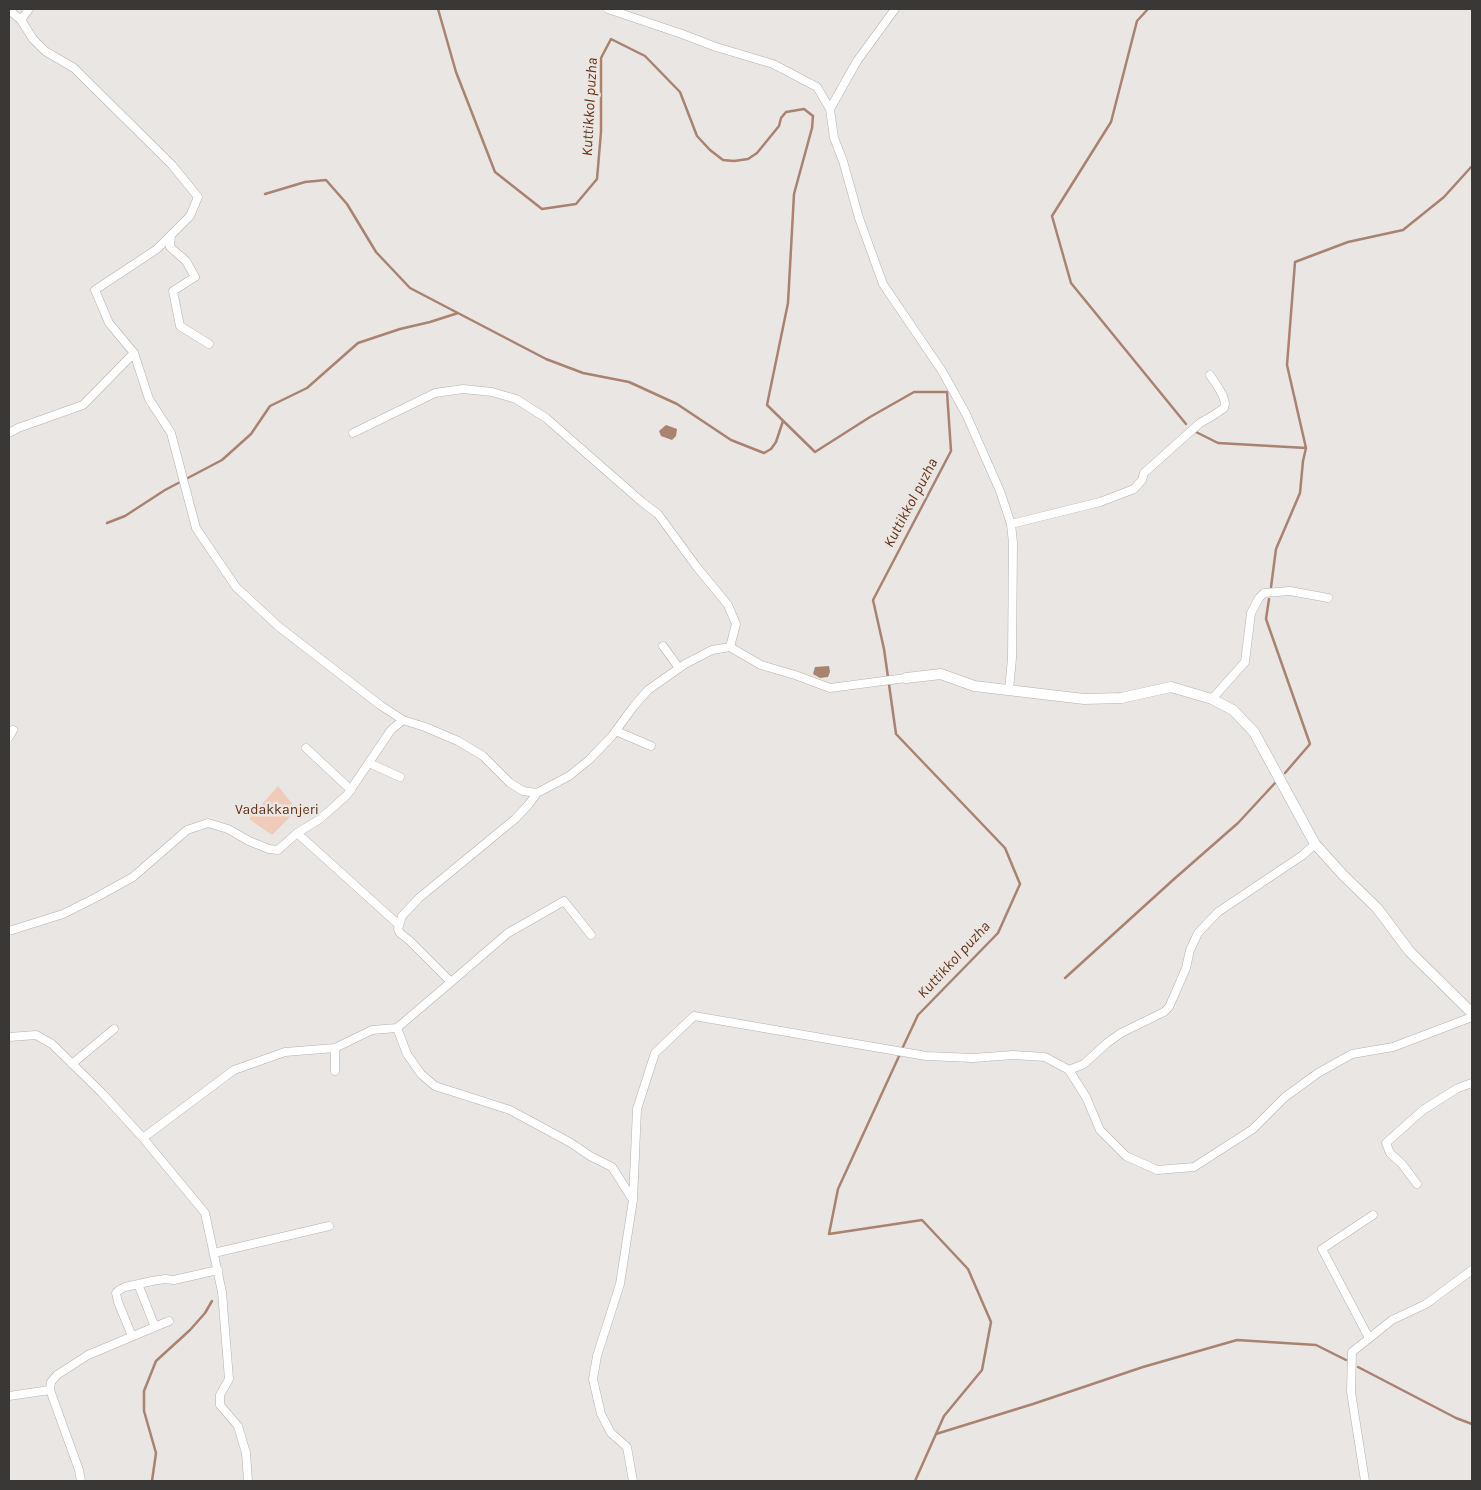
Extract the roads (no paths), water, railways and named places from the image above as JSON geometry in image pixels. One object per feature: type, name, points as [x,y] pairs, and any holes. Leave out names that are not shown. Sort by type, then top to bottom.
[{"type":"street","points":[[21,20],[30,9]]},
{"type":"street","points":[[608,9],[716,47],[773,64],[817,87],[830,109],[834,138],[843,161],[859,218],[883,284],[942,371],[966,414],[1000,491],[1011,524],[1013,543],[1012,658],[1008,690]]},
{"type":"street","points":[[830,109],[857,60],[895,9]]},
{"type":"street","points":[[9,10],[21,20],[33,39],[45,51],[74,68],[172,165],[198,197],[190,216],[157,249],[95,290],[109,323],[134,353],[149,399],[171,433],[196,528],[236,587],[278,626],[403,720],[458,741],[483,756],[510,783],[523,791],[537,793]]},
{"type":"street","points":[[171,235],[170,247],[186,261],[195,277],[173,291],[180,326],[209,344]]},
{"type":"street","points":[[9,433],[83,405],[134,353]]},
{"type":"street","points":[[1011,524],[1100,502],[1134,489],[1142,480],[1144,473],[1200,423],[1224,408],[1223,396],[1210,375]]},
{"type":"street","points":[[352,433],[435,392],[462,389],[492,392],[516,399],[546,418],[658,514],[696,566],[728,605],[736,624],[730,647]]},
{"type":"street","points":[[1212,699],[1246,662],[1251,613],[1259,598],[1264,594],[1290,591],[1328,598]]},
{"type":"street","points":[[663,646],[678,668]]},
{"type":"street","points":[[452,982],[400,933],[398,925],[402,916],[419,898],[515,819],[537,793],[569,776],[589,760],[616,731],[648,690],[678,668],[712,650],[730,647],[760,664],[795,674],[830,688],[941,674],[974,686],[1084,699],[1121,698],[1171,687],[1212,699],[1233,710],[1254,732],[1315,844],[1342,875],[1377,908],[1410,952],[1472,1013]]},
{"type":"street","points":[[9,931],[63,914],[95,898],[133,876],[187,830],[208,823],[228,829],[249,841],[269,849],[278,850],[297,833],[320,819],[351,790],[392,730],[403,720]]},
{"type":"street","points":[[616,731],[652,746]]},
{"type":"street","points":[[306,748],[351,790]]},
{"type":"street","points":[[369,763],[400,777]]},
{"type":"street","points":[[297,833],[398,925]]},
{"type":"street","points":[[1069,1070],[1084,1064],[1121,1033],[1164,1012],[1169,1007],[1178,989],[1190,950],[1198,933],[1218,912],[1303,855],[1315,844]]},
{"type":"street","points":[[143,1138],[234,1070],[285,1052],[335,1048],[372,1030],[397,1028],[508,933],[564,902],[591,935]]},
{"type":"street","points":[[633,1481],[627,1447],[611,1432],[601,1414],[593,1379],[597,1356],[620,1284],[633,1200],[637,1109],[655,1053],[694,1016],[926,1056],[973,1058],[1014,1055],[1045,1057],[1069,1070],[1086,1097],[1100,1130],[1126,1156],[1157,1170],[1194,1167],[1253,1129],[1285,1097],[1318,1073],[1352,1054],[1393,1047],[1472,1018]]},
{"type":"street","points":[[397,1028],[407,1054],[421,1074],[434,1086],[510,1110],[612,1167],[633,1200]]},
{"type":"street","points":[[72,1064],[114,1029]]},
{"type":"street","points":[[9,1037],[36,1035],[52,1044],[102,1093],[143,1138],[205,1213],[222,1292],[229,1379],[220,1395],[220,1405],[238,1426],[246,1453],[248,1481]]},
{"type":"street","points":[[335,1048],[335,1071]]},
{"type":"street","points":[[1417,1184],[1402,1164],[1390,1153],[1386,1143],[1423,1110],[1458,1088],[1472,1083]]},
{"type":"street","points":[[623,1183],[634,1169]]},
{"type":"street","points":[[1370,1338],[1322,1249],[1373,1215]]},
{"type":"street","points":[[214,1253],[329,1226]]},
{"type":"street","points":[[132,1336],[118,1302],[116,1292],[124,1287],[165,1279],[174,1280],[218,1270]]},
{"type":"street","points":[[1365,1481],[1351,1392],[1352,1352],[1392,1320],[1426,1304],[1472,1270]]},
{"type":"street","points":[[138,1284],[155,1327]]},
{"type":"street","points":[[81,1481],[79,1470],[50,1390],[51,1382],[57,1375],[88,1355],[169,1321]]},
{"type":"street","points":[[9,1396],[50,1390]]},
{"type":"waterway","name":"Kuttikkol puzha","points":[[438,9],[456,72],[495,172],[542,209],[576,204],[597,179],[601,132],[601,58],[611,39],[645,56],[680,92],[697,136],[723,160],[748,159],[757,153],[779,126],[781,118],[786,112],[804,109],[813,116],[812,128],[794,194],[788,303],[767,405],[815,452],[914,392],[947,392],[951,451],[873,600],[884,649],[896,734],[1005,848],[1020,884],[998,933],[918,1015],[902,1049]]},
{"type":"waterway","points":[[1148,9],[1137,21],[1111,122],[1052,216],[1071,283],[1186,424]]},
{"type":"waterway","points":[[1306,448],[1287,365],[1295,262],[1348,242],[1403,230],[1444,197],[1472,166]]},
{"type":"waterway","points":[[265,194],[305,182],[326,180],[347,204],[376,252],[410,288],[546,359],[583,373],[629,382],[677,404],[731,440],[764,453],[771,449],[776,442],[783,421]]},
{"type":"waterway","points":[[107,523],[125,516],[165,490],[222,460],[251,434],[270,406],[307,388],[358,343],[458,313]]},
{"type":"waterway","points":[[1196,432],[1218,443],[1306,448],[1300,493],[1276,549],[1271,587]]},
{"type":"waterway","points":[[1269,599],[1266,619],[1310,744],[1285,773]]},
{"type":"waterway","points":[[1065,978],[1238,823],[1275,783]]},
{"type":"waterway","name":"Kuttikkol puzha","points":[[900,1054],[838,1189],[829,1234],[922,1220],[968,1269],[991,1322],[982,1370],[944,1416],[915,1481]]},
{"type":"waterway","points":[[152,1481],[156,1453],[144,1411],[144,1391],[156,1361],[190,1330],[205,1313],[212,1301]]},
{"type":"waterway","points":[[936,1434],[1143,1367],[1237,1340],[1316,1345],[1346,1360]]},
{"type":"waterway","points":[[1358,1367],[1456,1418],[1472,1424]]},
{"type":"park label","name":"Vadakkanjeri","points":[[277,810]]}]
